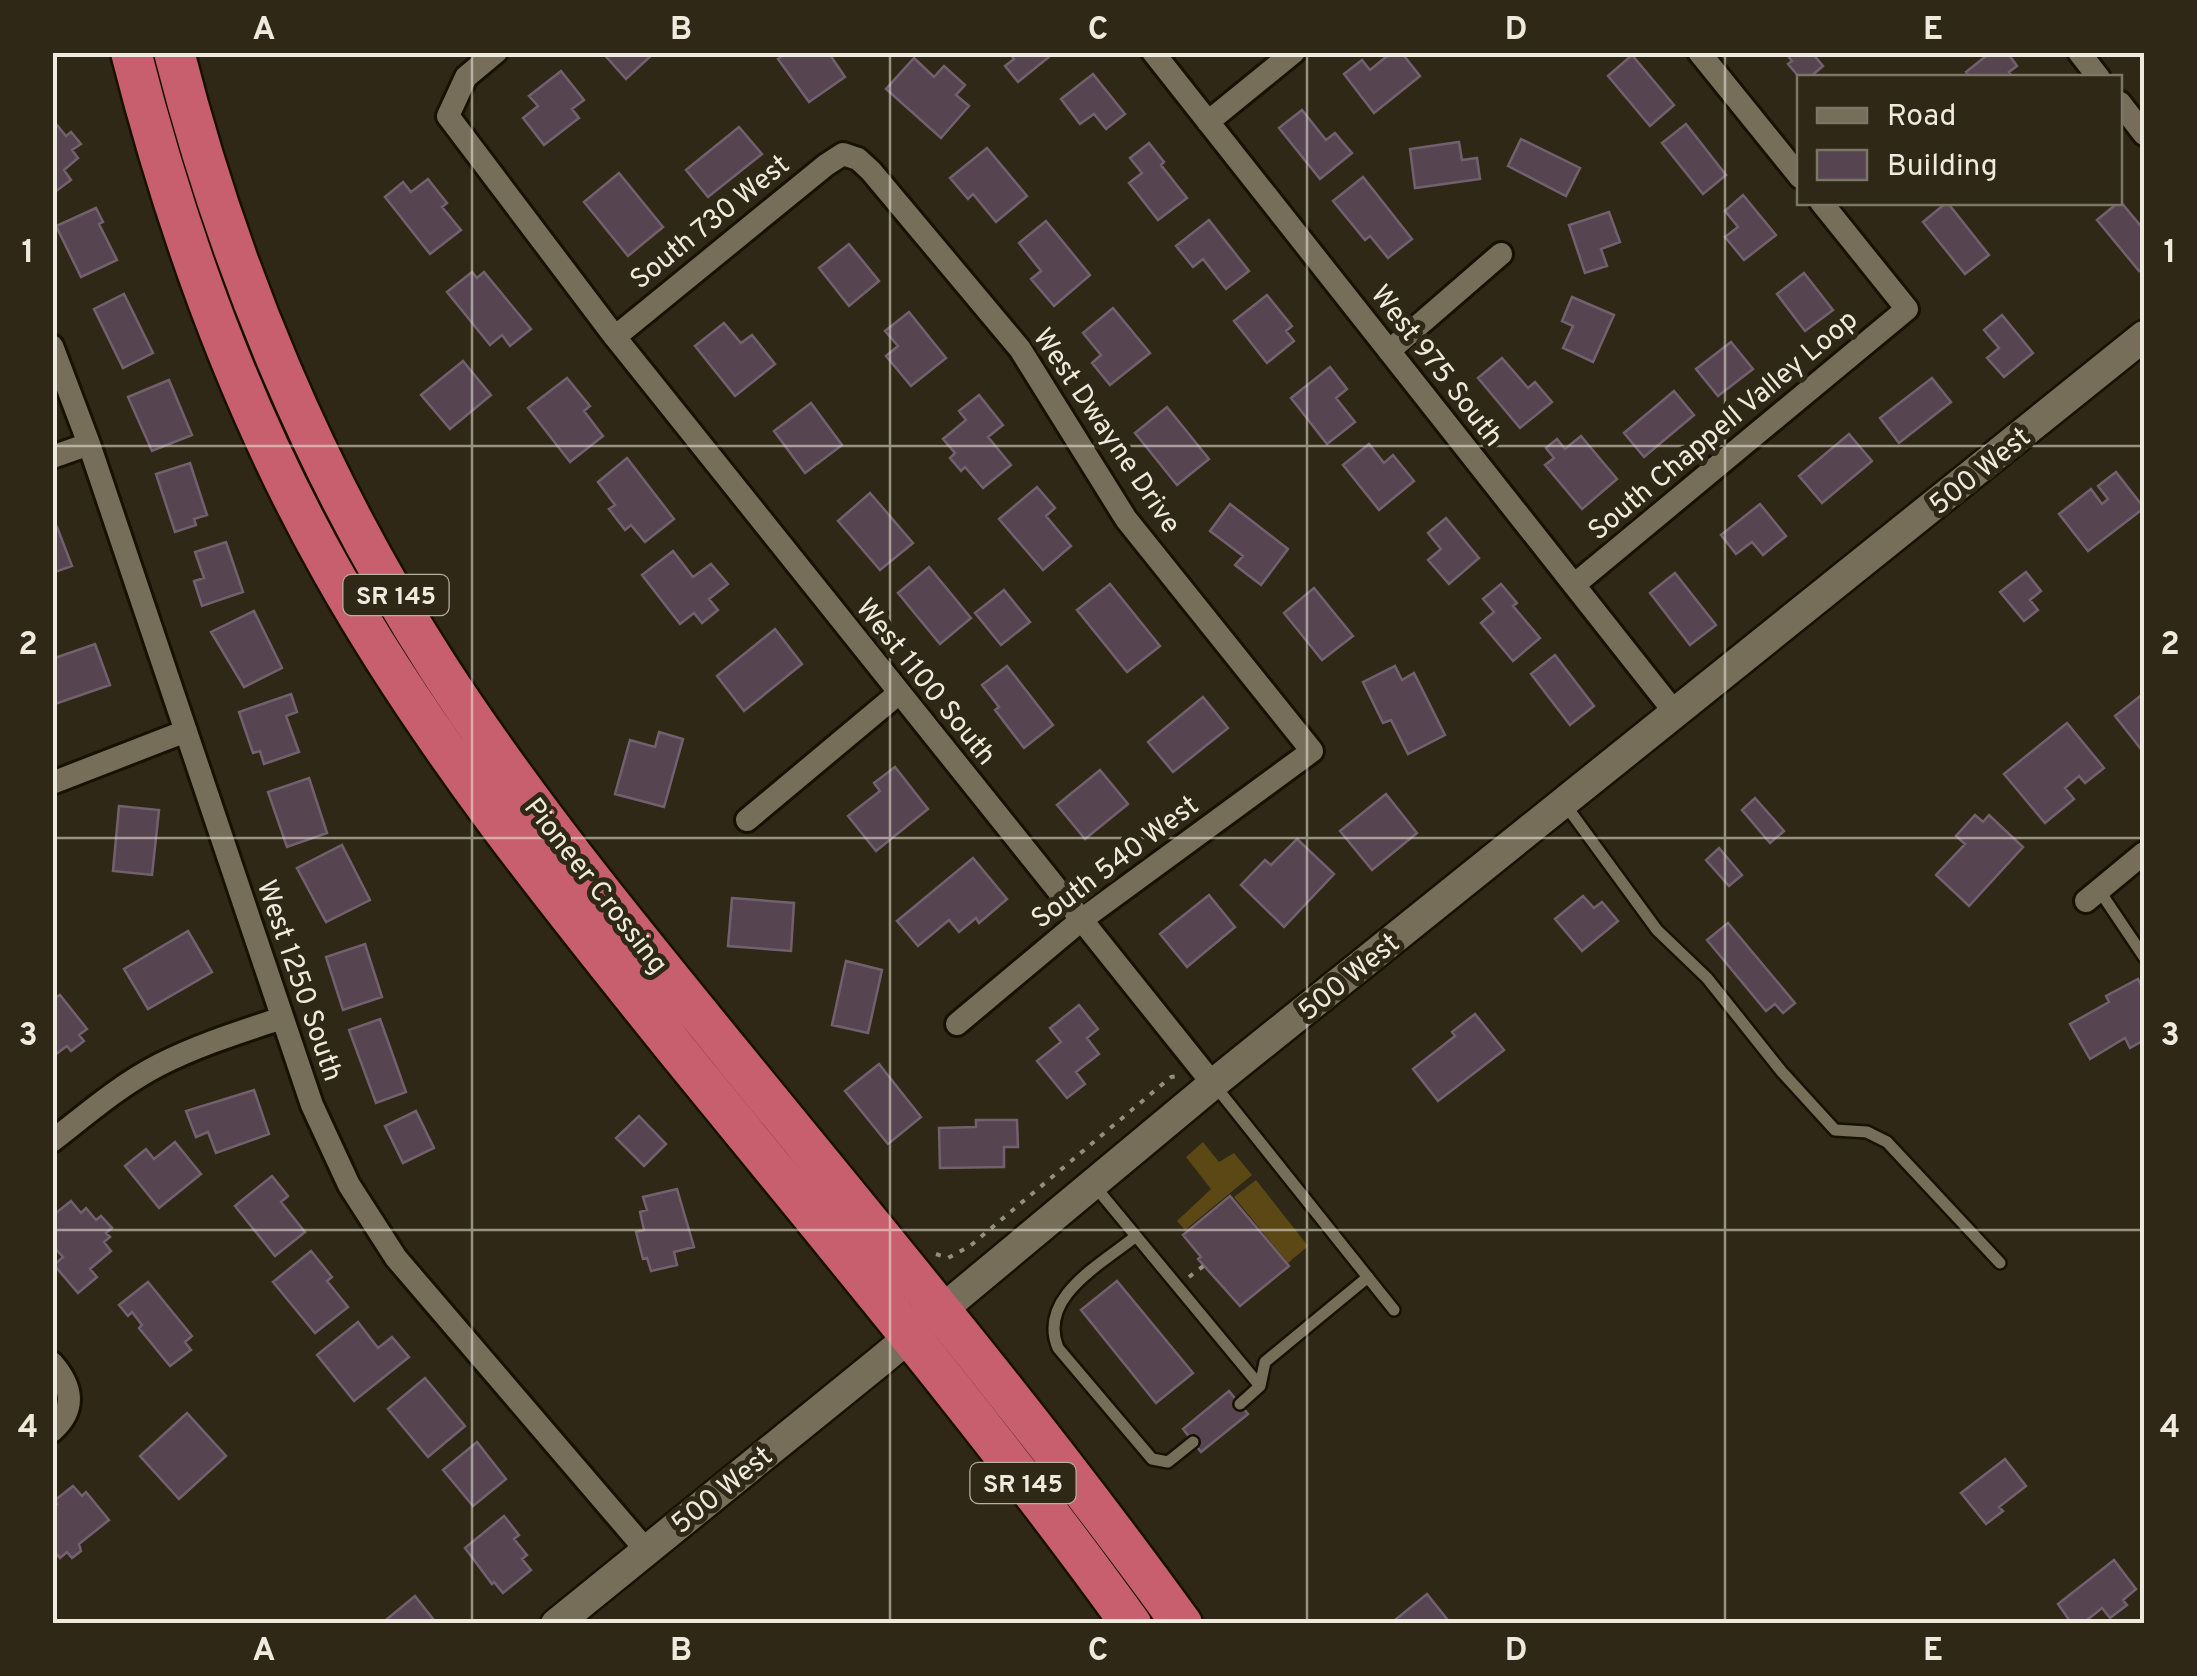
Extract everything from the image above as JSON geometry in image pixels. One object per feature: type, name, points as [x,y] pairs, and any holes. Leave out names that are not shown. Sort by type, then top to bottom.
[{"type":"highway","name":"Pioneer Crossing","points":[[130,52],[194,269],[260,431],[331,570],[402,688],[529,868],[909,1336],[1131,1624]]},
{"type":"highway","name":"Pioneer Crossing","points":[[174,52],[233,252],[297,408],[367,546],[437,665],[566,849],[940,1310],[1182,1624]]},
{"type":"street","name":"West 1100 South","points":[[496,52],[466,77],[448,116],[615,337],[1213,1084]]},
{"type":"street","name":"West 975 South","points":[[1153,52],[1676,714]]},
{"type":"street","points":[[1208,122],[1294,52]]},
{"type":"street","points":[[1699,52],[1797,172]]},
{"type":"street","points":[[2079,52],[2097,75]]},
{"type":"street","points":[[2122,106],[2144,134]]},
{"type":"street","name":"South 730 West","points":[[615,337],[843,154]]},
{"type":"street","name":"West Dwayne Drive","points":[[843,154],[871,171],[1020,348],[1126,519],[1312,751]]},
{"type":"street","name":"South Chappell Valley Loop","points":[[1574,585],[1907,310],[1822,205]]},
{"type":"street","points":[[1389,351],[1501,254]]},
{"type":"street","name":"500 West","points":[[556,1624],[1213,1084],[2144,336]]},
{"type":"street","name":"West 1250 South","points":[[52,346],[89,444],[312,1104],[349,1185],[396,1258],[646,1550]]},
{"type":"street","points":[[52,457],[89,444]]},
{"type":"street","points":[[746,820],[899,693]]},
{"type":"street","points":[[52,783],[186,731]]},
{"type":"street","name":"South 540 West","points":[[957,1024],[1080,921],[1312,751]]},
{"type":"street","points":[[2092,895],[2144,852]]},
{"type":"street","points":[[52,1142],[111,1095],[156,1066],[282,1018]]},
{"type":"street","points":[[52,1363],[65,1379],[70,1397],[67,1415],[52,1431]]},
{"type":"lane","points":[[1564,804],[1657,930],[1707,978],[1782,1072],[1836,1130],[1867,1132],[1888,1142],[2000,1262]]},
{"type":"lane","points":[[2092,895],[2144,957]]},
{"type":"lane","name":"West 1100 South","points":[[1213,1084],[1394,1310]]},
{"type":"lane","points":[[1092,1184],[1260,1386]]},
{"type":"lane","points":[[1136,1236],[1058,1303],[1052,1334],[1058,1348],[1152,1460],[1168,1462],[1193,1442]]},
{"type":"lane","points":[[1240,1404],[1260,1386],[1265,1362],[1368,1277]]},
{"type":"path","points":[[948,1258],[970,1246],[1171,1077]]},
{"type":"shaded area","points":[[1203,1142],[1219,1162],[1234,1153],[1252,1175],[1185,1230],[1177,1221],[1211,1189],[1186,1157]]},
{"type":"shaded area","points":[[1256,1180],[1308,1246],[1288,1263],[1234,1197]]},
{"type":"building","points":[[602,52],[655,52],[626,79]]},
{"type":"building","points":[[788,52],[828,52],[845,77],[809,102],[778,59]]},
{"type":"building","points":[[1009,52],[1055,52],[1018,82],[1005,66],[1014,59]]},
{"type":"building","points":[[1392,52],[1401,52],[1420,76],[1374,113],[1344,74],[1362,60],[1370,70]]},
{"type":"building","points":[[1785,52],[1816,52],[1813,54],[1823,66],[1812,75],[1797,75],[1788,64],[1792,61]]},
{"type":"building","points":[[1991,52],[2007,52],[2017,66],[2009,72],[2011,75],[1966,72]]},
{"type":"building","points":[[1632,55],[1674,105],[1650,126],[1608,76]]},
{"type":"building","points":[[914,58],[934,77],[944,66],[965,85],[956,95],[969,106],[941,138],[886,89]]},
{"type":"building","points":[[561,71],[584,100],[572,109],[579,118],[544,145],[523,118],[538,106],[529,96]]},
{"type":"building","points":[[1093,74],[1125,114],[1106,129],[1094,114],[1080,124],[1061,99]]},
{"type":"building","points":[[1302,110],[1326,140],[1335,133],[1352,153],[1320,179],[1279,128]]},
{"type":"building","points":[[52,119],[66,136],[71,132],[81,144],[72,150],[78,158],[64,170],[71,180],[52,194]]},
{"type":"building","points":[[1686,124],[1726,175],[1703,194],[1662,143]]},
{"type":"building","points":[[739,127],[762,154],[708,197],[686,170]]},
{"type":"building","points":[[1521,139],[1580,168],[1566,196],[1508,166]]},
{"type":"building","points":[[1459,142],[1462,160],[1477,158],[1480,179],[1415,188],[1410,149]]},
{"type":"building","points":[[1149,143],[1187,198],[1158,220],[1129,183],[1142,173],[1130,158]]},
{"type":"building","points":[[987,148],[1027,196],[996,222],[973,194],[968,199],[950,178]]},
{"type":"building","points":[[619,173],[663,227],[628,256],[584,202]]},
{"type":"building","points":[[1363,177],[1412,239],[1388,258],[1370,236],[1365,240],[1333,201]]},
{"type":"building","points":[[428,179],[447,203],[442,207],[461,230],[430,254],[385,197],[403,182],[411,192]]},
{"type":"building","points":[[1743,195],[1776,235],[1744,260],[1725,237],[1738,227],[1725,211]]},
{"type":"building","points":[[2122,203],[2144,230],[2144,267],[2139,271],[2097,220]]},
{"type":"building","points":[[1943,205],[1949,205],[1989,255],[1965,274],[1923,222]]},
{"type":"building","points":[[96,208],[103,222],[99,224],[117,260],[81,277],[56,226]]},
{"type":"building","points":[[1609,212],[1620,242],[1601,249],[1607,266],[1585,273],[1569,225]]},
{"type":"building","points":[[1209,220],[1249,271],[1226,289],[1203,259],[1193,267],[1176,246]]},
{"type":"building","points":[[1046,221],[1090,275],[1054,306],[1031,279],[1041,271],[1019,243]]},
{"type":"building","points":[[849,244],[879,281],[849,306],[819,268]]},
{"type":"building","points":[[472,272],[477,278],[484,272],[531,329],[510,346],[502,335],[490,345],[447,292]]},
{"type":"building","points":[[1804,273],[1833,310],[1805,331],[1777,294]]},
{"type":"building","points":[[124,294],[153,353],[123,368],[94,309]]},
{"type":"building","points":[[1267,295],[1292,326],[1286,331],[1294,341],[1267,363],[1234,321]]},
{"type":"building","points":[[1572,297],[1614,315],[1593,362],[1563,348],[1573,326],[1562,321]]},
{"type":"building","points":[[1113,308],[1150,353],[1110,385],[1092,363],[1101,355],[1083,333]]},
{"type":"building","points":[[909,312],[946,358],[911,386],[886,356],[898,346],[885,331]]},
{"type":"building","points":[[2002,315],[2033,353],[2004,377],[1987,358],[1999,348],[1984,330]]},
{"type":"building","points":[[724,323],[741,343],[752,335],[775,364],[735,396],[695,346]]},
{"type":"building","points":[[1731,342],[1753,369],[1718,396],[1696,369]]},
{"type":"building","points":[[1502,358],[1528,388],[1535,382],[1552,402],[1520,428],[1478,378]]},
{"type":"building","points":[[463,361],[491,395],[450,429],[421,395]]},
{"type":"building","points":[[1330,367],[1347,389],[1336,398],[1355,422],[1327,444],[1291,398]]},
{"type":"building","points":[[567,378],[590,406],[584,411],[603,436],[570,462],[528,408]]},
{"type":"building","points":[[1932,378],[1951,402],[1899,443],[1880,418]]},
{"type":"building","points":[[169,380],[192,435],[152,451],[128,397]]},
{"type":"building","points":[[1674,391],[1694,415],[1644,457],[1624,433]]},
{"type":"building","points":[[979,395],[1003,425],[988,437],[1011,465],[983,488],[965,467],[961,471],[950,458],[955,453],[943,439],[966,420],[959,411]]},
{"type":"building","points":[[811,403],[842,445],[805,473],[774,431]]},
{"type":"building","points":[[1167,407],[1209,459],[1177,485],[1135,433]]},
{"type":"building","points":[[1849,434],[1872,461],[1822,503],[1799,476]]},
{"type":"building","points":[[1581,436],[1617,479],[1582,509],[1545,465],[1554,458],[1546,448],[1557,439],[1565,449]]},
{"type":"building","points":[[1369,444],[1384,463],[1393,455],[1414,481],[1379,510],[1343,465]]},
{"type":"building","points":[[627,458],[674,519],[645,542],[631,525],[625,530],[609,509],[615,505],[598,482]]},
{"type":"building","points":[[190,463],[207,515],[194,519],[196,525],[175,532],[156,474]]},
{"type":"building","points":[[2116,472],[2144,508],[2088,551],[2059,514],[2091,489],[2102,504],[2108,499],[2098,486]]},
{"type":"building","points":[[1037,487],[1055,508],[1046,516],[1071,546],[1043,570],[999,519]]},
{"type":"building","points":[[870,493],[913,543],[880,570],[838,521]]},
{"type":"building","points":[[1230,504],[1288,549],[1261,585],[1235,565],[1243,556],[1210,531]]},
{"type":"building","points":[[1760,504],[1786,536],[1763,555],[1752,542],[1736,554],[1721,535]]},
{"type":"building","points":[[1446,518],[1479,558],[1449,584],[1428,560],[1441,549],[1428,533]]},
{"type":"building","points":[[57,527],[72,566],[52,573],[52,528]]},
{"type":"building","points":[[226,542],[243,592],[202,606],[194,581],[204,578],[195,552]]},
{"type":"building","points":[[673,551],[693,577],[711,564],[728,584],[709,599],[718,610],[702,623],[694,613],[680,624],[642,575]]},
{"type":"building","points":[[929,567],[971,618],[940,644],[898,593]]},
{"type":"building","points":[[2026,572],[2041,591],[2030,600],[2038,610],[2024,621],[2000,592]]},
{"type":"building","points":[[1675,573],[1716,625],[1690,645],[1650,593]]},
{"type":"building","points":[[1110,584],[1160,646],[1127,672],[1077,610]]},
{"type":"building","points":[[1501,584],[1517,603],[1513,606],[1540,638],[1513,661],[1481,623],[1494,612],[1483,599]]},
{"type":"building","points":[[1314,588],[1353,636],[1322,660],[1284,613]]},
{"type":"building","points":[[1004,590],[1030,622],[1001,645],[975,613]]},
{"type":"building","points":[[254,611],[282,668],[244,687],[211,632]]},
{"type":"building","points":[[775,629],[802,664],[744,711],[717,676]]},
{"type":"building","points":[[95,644],[110,685],[52,705],[52,659]]},
{"type":"building","points":[[1555,655],[1594,706],[1570,725],[1531,674]]},
{"type":"building","points":[[1007,666],[1053,725],[1024,748],[995,710],[999,707],[982,685]]},
{"type":"building","points":[[1395,666],[1402,680],[1414,673],[1445,735],[1408,754],[1391,720],[1383,723],[1363,682]]},
{"type":"building","points":[[291,694],[297,712],[286,716],[299,752],[264,764],[260,751],[253,753],[239,712]]},
{"type":"building","points":[[2144,695],[2144,753],[2115,716]]},
{"type":"building","points":[[1203,697],[1228,728],[1173,772],[1148,742]]},
{"type":"building","points":[[2067,723],[2104,768],[2085,783],[2079,776],[2065,788],[2074,799],[2045,823],[2004,774]]},
{"type":"building","points":[[659,732],[683,739],[664,807],[615,794],[630,740],[655,747]]},
{"type":"building","points":[[895,767],[928,809],[876,851],[848,816],[880,791],[874,783]]},
{"type":"building","points":[[1100,770],[1128,804],[1085,839],[1057,805]]},
{"type":"building","points":[[309,778],[327,833],[287,847],[268,792]]},
{"type":"building","points":[[1386,794],[1417,833],[1372,870],[1340,831]]},
{"type":"building","points":[[1755,798],[1784,831],[1770,843],[1742,810]]},
{"type":"building","points":[[119,806],[159,810],[152,875],[113,871]]},
{"type":"building","points":[[1975,815],[1983,822],[1989,815],[2023,847],[1969,906],[1936,875],[1965,844],[1956,836]]},
{"type":"building","points":[[1297,839],[1334,874],[1284,927],[1241,885],[1265,860],[1271,865]]},
{"type":"building","points":[[342,845],[370,900],[326,922],[297,868]]},
{"type":"building","points":[[1719,848],[1742,875],[1729,886],[1706,860]]},
{"type":"building","points":[[973,858],[1007,899],[979,923],[976,918],[959,932],[949,920],[918,946],[897,921]]},
{"type":"building","points":[[1209,895],[1235,927],[1187,967],[1160,934]]},
{"type":"building","points":[[1583,896],[1594,908],[1602,902],[1618,921],[1582,951],[1555,919]]},
{"type":"building","points":[[732,898],[794,903],[791,951],[728,946]]},
{"type":"building","points":[[1728,923],[1795,1003],[1783,1013],[1775,1004],[1766,1011],[1707,940]]},
{"type":"building","points":[[188,931],[212,972],[148,1009],[124,969]]},
{"type":"building","points":[[365,944],[382,997],[343,1010],[326,957]]},
{"type":"building","points":[[846,961],[882,970],[868,1033],[832,1025]]},
{"type":"building","points":[[2138,979],[2144,991],[2144,1040],[2130,1048],[2125,1038],[2090,1059],[2070,1024],[2109,1002],[2106,996]]},
{"type":"building","points":[[60,995],[87,1029],[79,1035],[84,1041],[71,1051],[67,1046],[52,1057],[52,1000]]},
{"type":"building","points":[[1079,1005],[1098,1029],[1087,1038],[1099,1054],[1076,1072],[1085,1084],[1067,1098],[1037,1061],[1061,1042],[1050,1028]]},
{"type":"building","points":[[1475,1014],[1504,1050],[1438,1101],[1413,1069],[1455,1036],[1452,1032]]},
{"type":"building","points":[[380,1019],[406,1092],[376,1103],[349,1030]]},
{"type":"building","points":[[879,1064],[921,1117],[888,1144],[845,1091]]},
{"type":"building","points":[[254,1090],[269,1134],[216,1153],[208,1132],[196,1137],[186,1111]]},
{"type":"building","points":[[416,1111],[434,1148],[403,1163],[385,1126]]},
{"type":"building","points":[[639,1116],[666,1144],[644,1166],[616,1138]]},
{"type":"building","points":[[976,1120],[1017,1120],[1018,1147],[1004,1147],[1004,1167],[940,1168],[939,1128],[976,1127]]},
{"type":"building","points":[[175,1142],[201,1174],[159,1208],[125,1166],[146,1149],[154,1159]]},
{"type":"building","points":[[272,1176],[288,1196],[281,1202],[305,1232],[275,1256],[235,1206]]},
{"type":"building","points":[[677,1189],[694,1247],[674,1252],[677,1265],[651,1271],[647,1258],[643,1259],[636,1232],[644,1230],[640,1212],[647,1210],[643,1197]]},
{"type":"building","points":[[1230,1196],[1289,1266],[1240,1306],[1198,1259],[1201,1257],[1183,1235]]},
{"type":"building","points":[[71,1201],[81,1213],[86,1208],[96,1220],[101,1216],[112,1228],[104,1242],[111,1251],[90,1269],[97,1277],[78,1293],[54,1265],[63,1257],[52,1245],[52,1216]]},
{"type":"building","points":[[311,1251],[332,1277],[327,1281],[348,1307],[315,1333],[273,1282]]},
{"type":"building","points":[[1117,1281],[1193,1373],[1156,1403],[1081,1310]]},
{"type":"building","points":[[148,1282],[192,1336],[185,1342],[191,1350],[170,1366],[139,1328],[142,1325],[132,1312],[128,1316],[119,1305]]},
{"type":"building","points":[[358,1322],[378,1348],[392,1337],[409,1357],[354,1401],[317,1355]]},
{"type":"building","points":[[425,1378],[465,1426],[428,1457],[388,1409]]},
{"type":"building","points":[[1229,1391],[1248,1414],[1201,1452],[1183,1429]]},
{"type":"building","points":[[187,1413],[226,1456],[179,1499],[140,1456]]},
{"type":"building","points":[[477,1442],[506,1479],[473,1506],[443,1470]]},
{"type":"building","points":[[2005,1459],[2026,1486],[1999,1507],[2003,1511],[1986,1524],[1961,1493]]},
{"type":"building","points":[[73,1486],[82,1496],[86,1492],[109,1520],[79,1544],[81,1551],[72,1558],[67,1552],[60,1558],[52,1549],[52,1507]]},
{"type":"building","points":[[504,1516],[519,1535],[514,1539],[527,1555],[522,1559],[531,1570],[503,1593],[465,1548]]},
{"type":"building","points":[[2114,1560],[2136,1589],[2123,1600],[2127,1605],[2110,1618],[2102,1608],[2082,1624],[2072,1624],[2058,1604]]},
{"type":"building","points":[[1427,1594],[1451,1624],[1390,1624]]},
{"type":"building","points":[[415,1596],[437,1624],[381,1624]]}]
